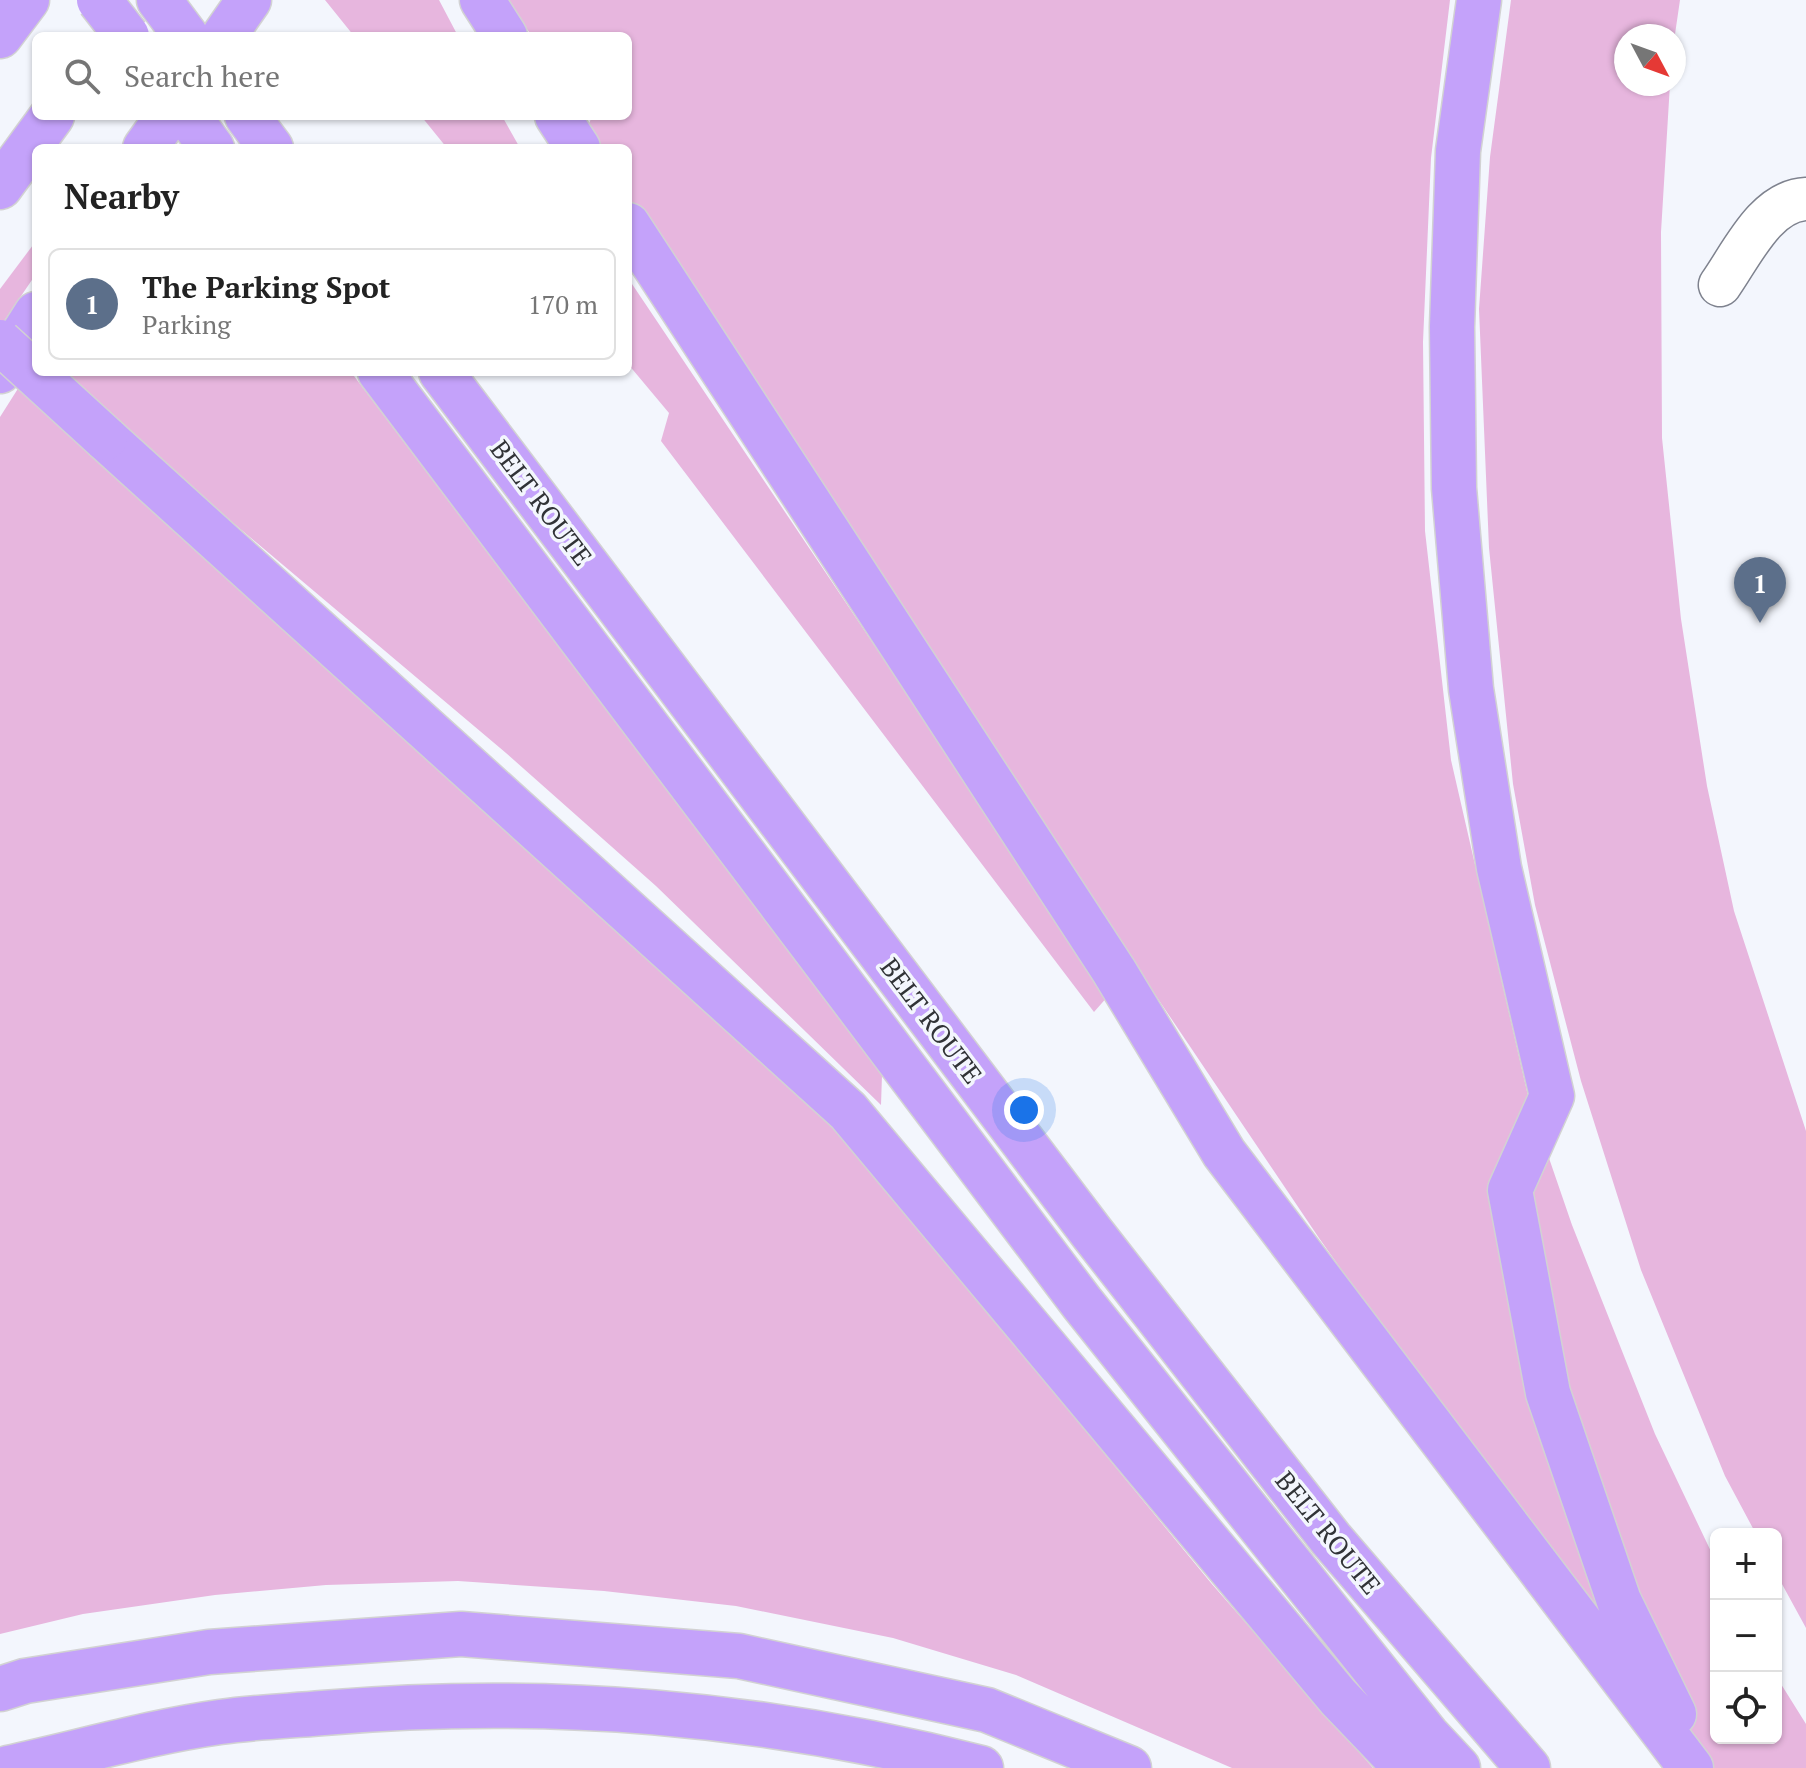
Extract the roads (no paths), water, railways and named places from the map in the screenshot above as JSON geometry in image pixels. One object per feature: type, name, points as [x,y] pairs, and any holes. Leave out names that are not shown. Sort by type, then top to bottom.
[{"type":"highway","points":[[0,36],[27,0]]},
{"type":"highway","points":[[99,0],[124,32]]},
{"type":"highway","points":[[114,32],[138,0]]},
{"type":"highway","points":[[159,0],[183,32]]},
{"type":"highway","points":[[227,32],[249,0]]},
{"type":"highway","points":[[482,0],[502,32]]},
{"type":"highway","points":[[1479,0],[1458,151],[1452,327],[1454,488],[1471,689],[1499,868],[1552,1096],[1510,1190],[1548,1393],[1619,1601],[1700,1768]]},
{"type":"highway","points":[[0,187],[49,120]]},
{"type":"highway","points":[[148,144],[165,120]]},
{"type":"highway","points":[[191,120],[209,144]]},
{"type":"highway","points":[[250,120],[268,144]]},
{"type":"highway","points":[[560,120],[575,144]]},
{"type":"highway","points":[[632,231],[1114,971],[1224,1153],[1691,1768]]},
{"type":"highway","points":[[0,371],[32,320]]},
{"type":"highway","points":[[0,342],[32,371]]},
{"type":"highway","points":[[37,376],[848,1111],[1338,1697],[1406,1768]]},
{"type":"highway","name":"BELT ROUTE","points":[[383,376],[1082,1303],[1427,1735],[1458,1768]]},
{"type":"highway","name":"BELT ROUTE","points":[[444,376],[1092,1233],[1331,1539],[1528,1768]]},
{"type":"highway","points":[[0,1689],[25,1681],[209,1652],[461,1634],[739,1656],[987,1710],[1129,1768]]},
{"type":"highway","points":[[8,1768],[220,1722],[417,1705],[594,1706],[722,1718],[913,1751],[981,1768]]},
{"type":"lane","points":[[1720,285],[1769,216],[1790,200],[1806,199]]},
{"type":"place","name":"The Parking Spot","points":[[1760,623]]}]
